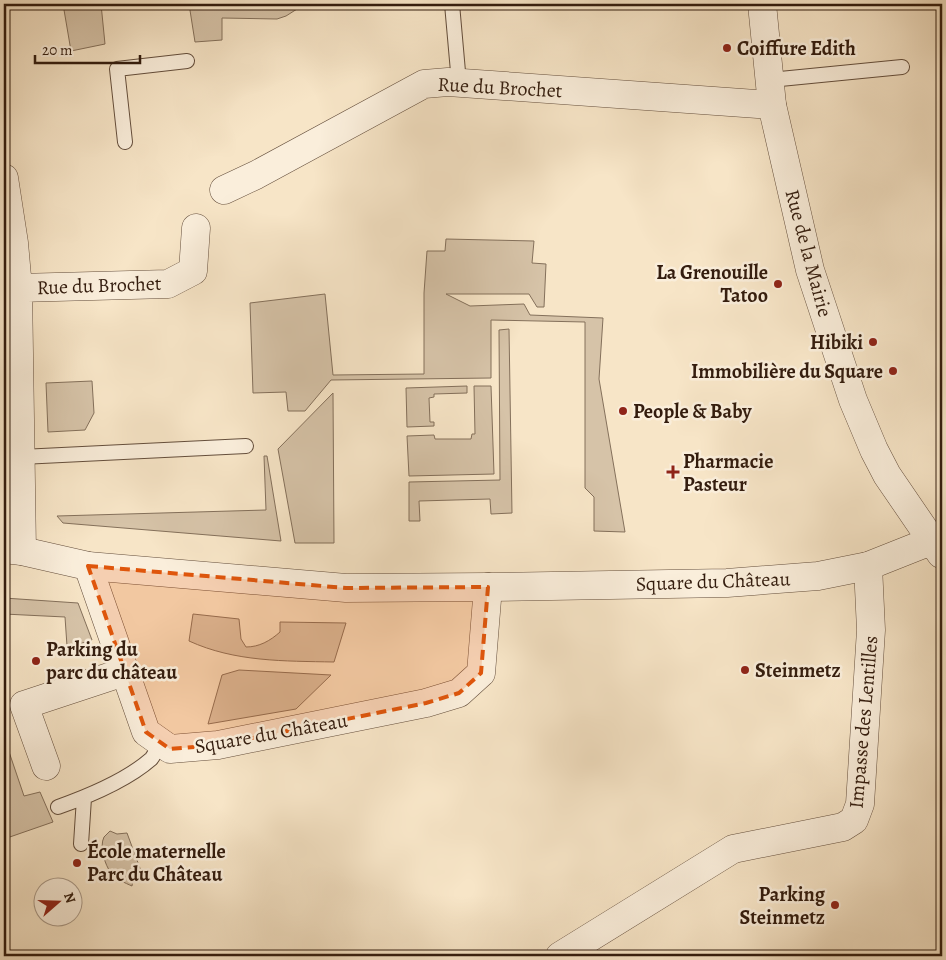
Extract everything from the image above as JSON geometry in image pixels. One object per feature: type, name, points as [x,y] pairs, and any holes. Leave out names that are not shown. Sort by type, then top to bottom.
[{"type":"street","name":"Rue de la Mairie","points":[[762,4],[771,93],[810,270],[853,400],[874,450],[888,475],[937,548]]},
{"type":"street","name":"Rue du Brochet","points":[[224,190],[265,170],[424,84],[448,82],[771,93]]},
{"type":"street","points":[[4,178],[14,243],[18,288],[21,457],[13,550]]},
{"type":"street","name":"Rue du Brochet","points":[[18,288],[168,284],[193,271],[196,228]]},
{"type":"street","name":"Square du Château","points":[[13,550],[88,566],[346,588],[727,583],[818,576],[868,566],[937,548]]},
{"type":"street","points":[[88,566],[146,732],[159,742]]},
{"type":"street","name":"Impasse des Lentilles","points":[[560,956],[733,848],[842,827],[854,820],[860,804],[871,630],[868,566]]},
{"type":"street","name":"Square du Château","points":[[159,742],[170,749],[218,745],[426,703],[459,693],[481,673],[488,587]]},
{"type":"street","points":[[46,766],[24,705],[124,672]]},
{"type":"lane","points":[[452,4],[459,83]]},
{"type":"lane","points":[[124,142],[117,69],[186,62]]},
{"type":"lane","points":[[771,93],[902,67]]},
{"type":"lane","points":[[21,457],[246,446]]},
{"type":"lane","points":[[58,807],[84,798],[124,777],[152,758],[159,742]]},
{"type":"lane","points":[[81,844],[84,798]]},
{"type":"highlighted area","points":[[88,566],[346,588],[488,587],[481,673],[459,693],[426,703],[218,745],[170,749],[146,732]]},
{"type":"shaded area","points":[[63,4],[101,4],[105,44],[71,51]]},
{"type":"shaded area","points":[[189,4],[305,4],[286,16],[277,19],[222,18],[222,40],[195,42]]},
{"type":"shaded area","points":[[446,239],[534,241],[532,263],[546,264],[544,307],[537,307],[529,294],[446,294],[470,306],[524,304],[530,315],[603,318],[599,379],[625,532],[594,531],[594,497],[585,488],[585,322],[491,320],[491,378],[331,380],[305,411],[288,411],[286,392],[253,393],[250,303],[325,294],[333,375],[424,374],[424,293],[427,251],[445,251]]},
{"type":"shaded area","points":[[509,329],[512,513],[491,514],[490,499],[419,501],[420,521],[409,521],[409,482],[500,480],[499,330]]},
{"type":"shaded area","points":[[92,381],[94,413],[85,430],[48,432],[46,383]]},
{"type":"shaded area","points":[[467,386],[467,393],[434,394],[434,397],[429,398],[430,422],[434,422],[434,426],[407,427],[406,388]]},
{"type":"shaded area","points":[[474,386],[491,386],[494,474],[409,476],[407,436],[434,435],[435,439],[471,439],[472,434],[475,434]]},
{"type":"shaded area","points":[[333,393],[334,543],[295,543],[278,449]]},
{"type":"shaded area","points":[[264,456],[267,456],[281,541],[63,523],[57,516],[266,510]]},
{"type":"shaded area","points":[[4,598],[78,603],[92,640],[67,646],[65,617],[4,614]]},
{"type":"shaded area","points":[[193,614],[239,619],[241,639],[246,647],[260,645],[272,638],[280,632],[280,622],[346,623],[334,662],[260,659],[224,653],[189,641]]},
{"type":"shaded area","points":[[239,670],[331,675],[296,709],[208,724],[222,675]]},
{"type":"shaded area","points":[[4,737],[24,796],[40,792],[53,822],[4,839]]},
{"type":"shaded area","points":[[110,831],[117,834],[127,833],[141,871],[135,877],[132,886],[111,873],[103,856],[102,846],[104,837]]},
{"type":"place","name":"Coiffure Edith","points":[[727,48]]},
{"type":"place","name":"La Grenouille Tatoo","points":[[778,284]]},
{"type":"place","name":"Hibiki","points":[[873,342]]},
{"type":"place","name":"Immobilière du Square","points":[[893,371]]},
{"type":"place","name":"People & Baby","points":[[623,411]]},
{"type":"place","name":"Pharmacie Pasteur","points":[[673,472]]},
{"type":"place","name":"Parking du parc du château","points":[[36,661]]},
{"type":"place","name":"Steinmetz","points":[[745,670]]},
{"type":"place","name":"École maternelle Parc du Château","points":[[77,863]]},
{"type":"place","name":"Parking Steinmetz","points":[[835,905]]}]
